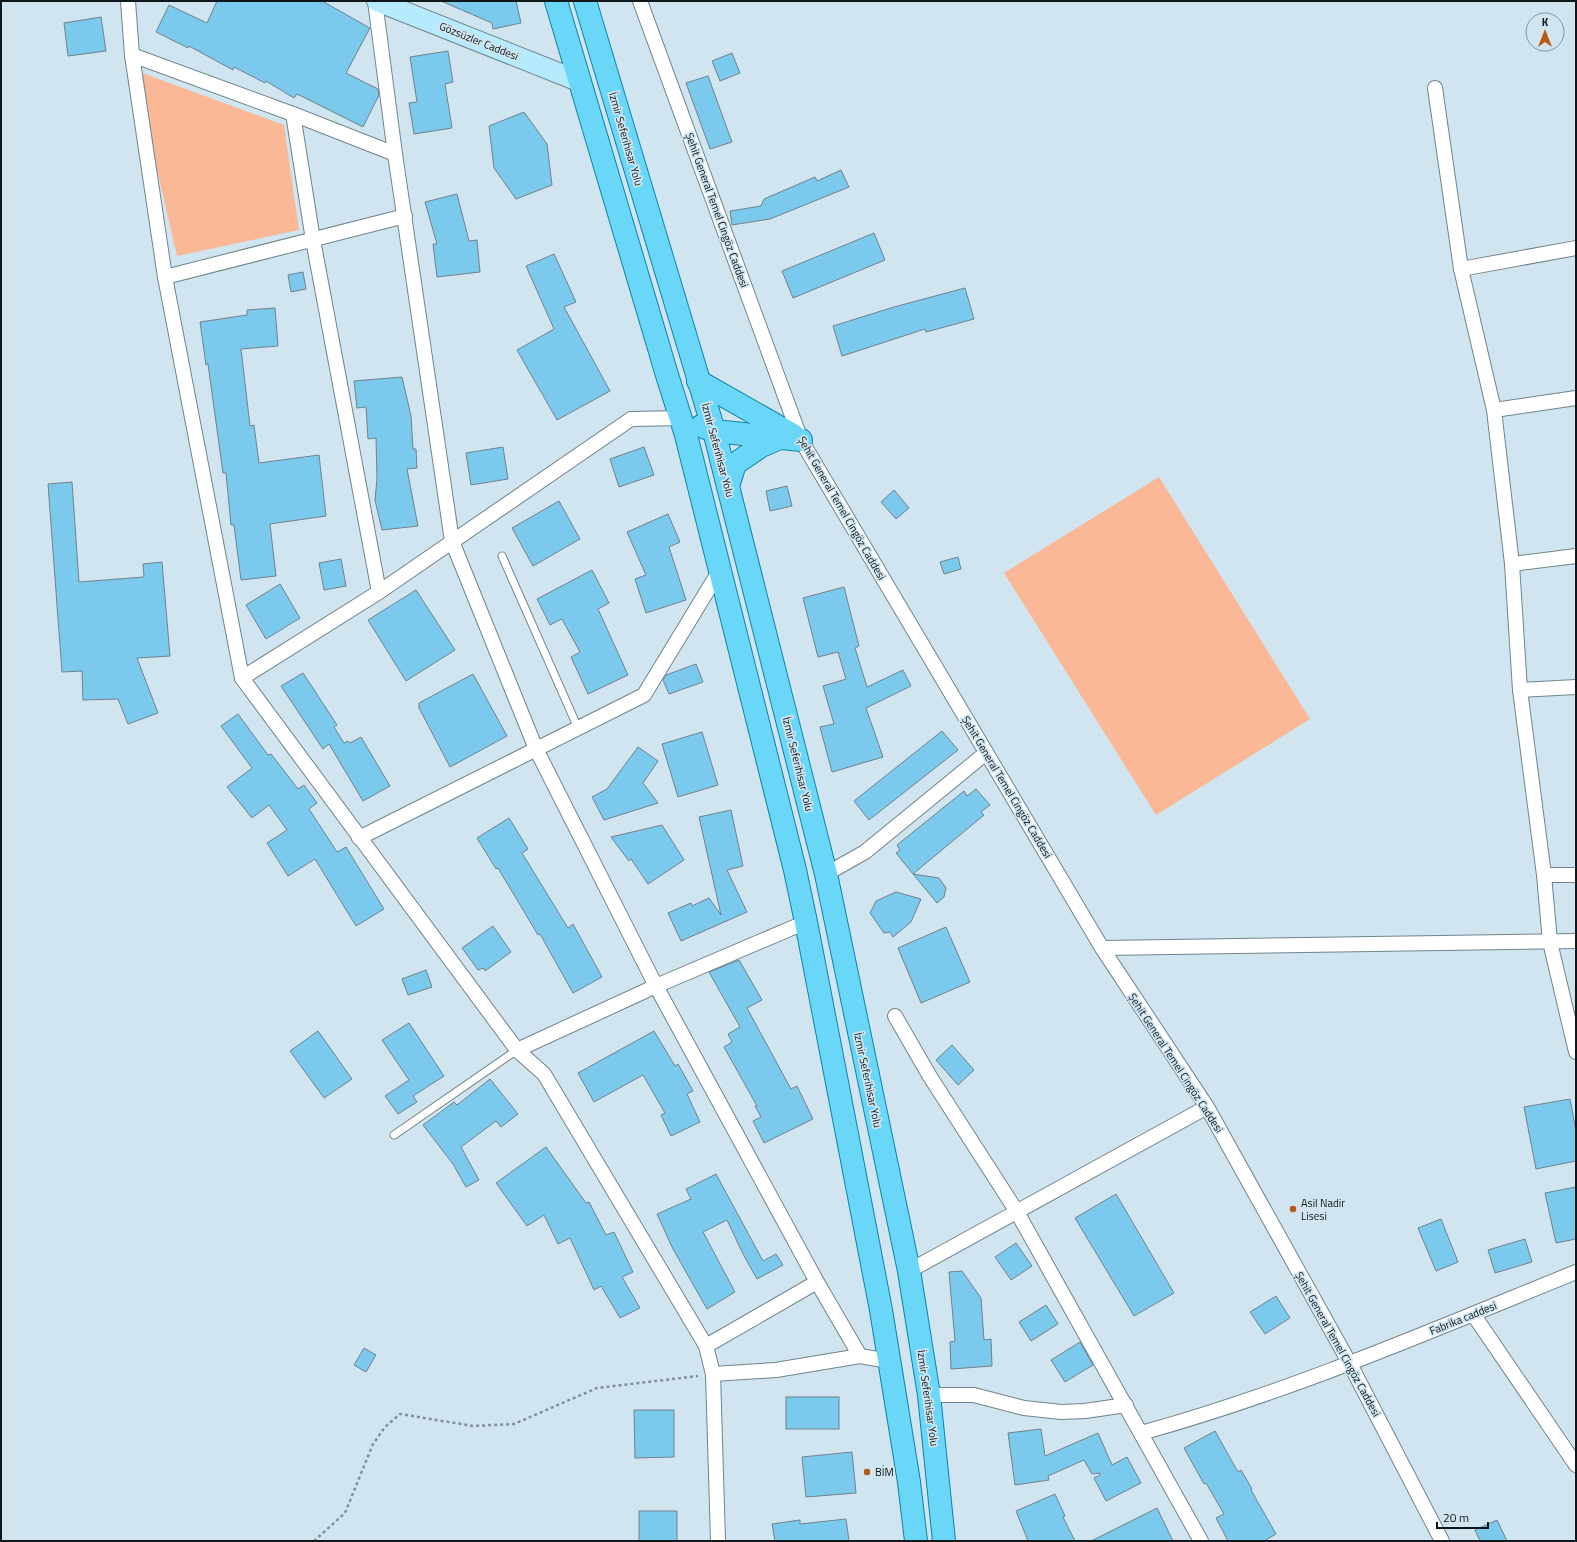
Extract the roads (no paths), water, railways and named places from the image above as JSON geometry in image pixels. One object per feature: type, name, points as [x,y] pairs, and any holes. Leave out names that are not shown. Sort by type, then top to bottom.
[{"type":"main road","points":[[556,1],[681,418],[720,570],[806,922],[889,1361],[916,1541]]},
{"type":"main road","name":"İzmir Seferihisar Yolu","points":[[585,1],[698,381],[714,430],[826,874],[909,1272],[929,1395],[944,1541]]},
{"type":"main road","points":[[698,381],[791,439]]},
{"type":"main road","points":[[681,418],[714,430],[791,439]]},
{"type":"main road","points":[[728,486],[735,464],[747,454],[761,446],[791,439]]},
{"type":"street","points":[[128,1],[132,55],[165,277],[242,678],[517,1050],[544,1074],[706,1346],[713,1374],[718,1541]]},
{"type":"street","points":[[376,1],[395,154],[452,541],[536,749],[656,986],[817,1282],[860,1356]]},
{"type":"street","name":"Gözsüzler Caddesi","points":[[376,1],[397,5],[581,82]]},
{"type":"street","name":"Şehit General Temel Cingöz Caddesi","points":[[640,1],[791,439],[986,753],[1102,948],[1207,1107],[1350,1364],[1442,1541]]},
{"type":"street","points":[[132,55],[293,114],[395,154]]},
{"type":"street","points":[[1435,88],[1461,269],[1494,410],[1512,564],[1520,690],[1544,875],[1550,942],[1576,1052]]},
{"type":"street","points":[[293,114],[313,240],[379,592]]},
{"type":"street","points":[[165,277],[405,216]]},
{"type":"street","points":[[1461,269],[1576,248]]},
{"type":"street","points":[[1494,410],[1576,398]]},
{"type":"street","points":[[242,678],[379,592],[631,420],[681,418]]},
{"type":"street","points":[[1512,564],[1576,556]]},
{"type":"street","points":[[359,838],[644,695],[720,570]]},
{"type":"street","points":[[1520,690],[1576,687]]},
{"type":"street","points":[[826,874],[865,852],[986,753]]},
{"type":"street","points":[[1544,875],[1576,875]]},
{"type":"street","points":[[517,1050],[656,986],[806,922]]},
{"type":"street","points":[[1102,948],[1576,941]]},
{"type":"street","points":[[895,1016],[929,1075],[1017,1212],[1201,1541]]},
{"type":"street","points":[[909,1272],[1207,1107]]},
{"type":"street","name":"Fabrika caddesi","points":[[1141,1433],[1175,1424],[1350,1364],[1576,1272]]},
{"type":"street","points":[[706,1346],[817,1282]]},
{"type":"street","points":[[1473,1314],[1576,1465]]},
{"type":"street","points":[[713,1374],[776,1370],[860,1356],[889,1361]]},
{"type":"street","points":[[929,1395],[974,1395],[1024,1408],[1061,1412],[1085,1411],[1126,1405]]},
{"type":"lane","points":[[502,556],[578,728]]},
{"type":"lane","points":[[394,1135],[517,1050]]},
{"type":"place","name":"Asil Nadir Lisesi","points":[[1293,1209]]},
{"type":"place","name":"BİM","points":[[867,1472]]}]
